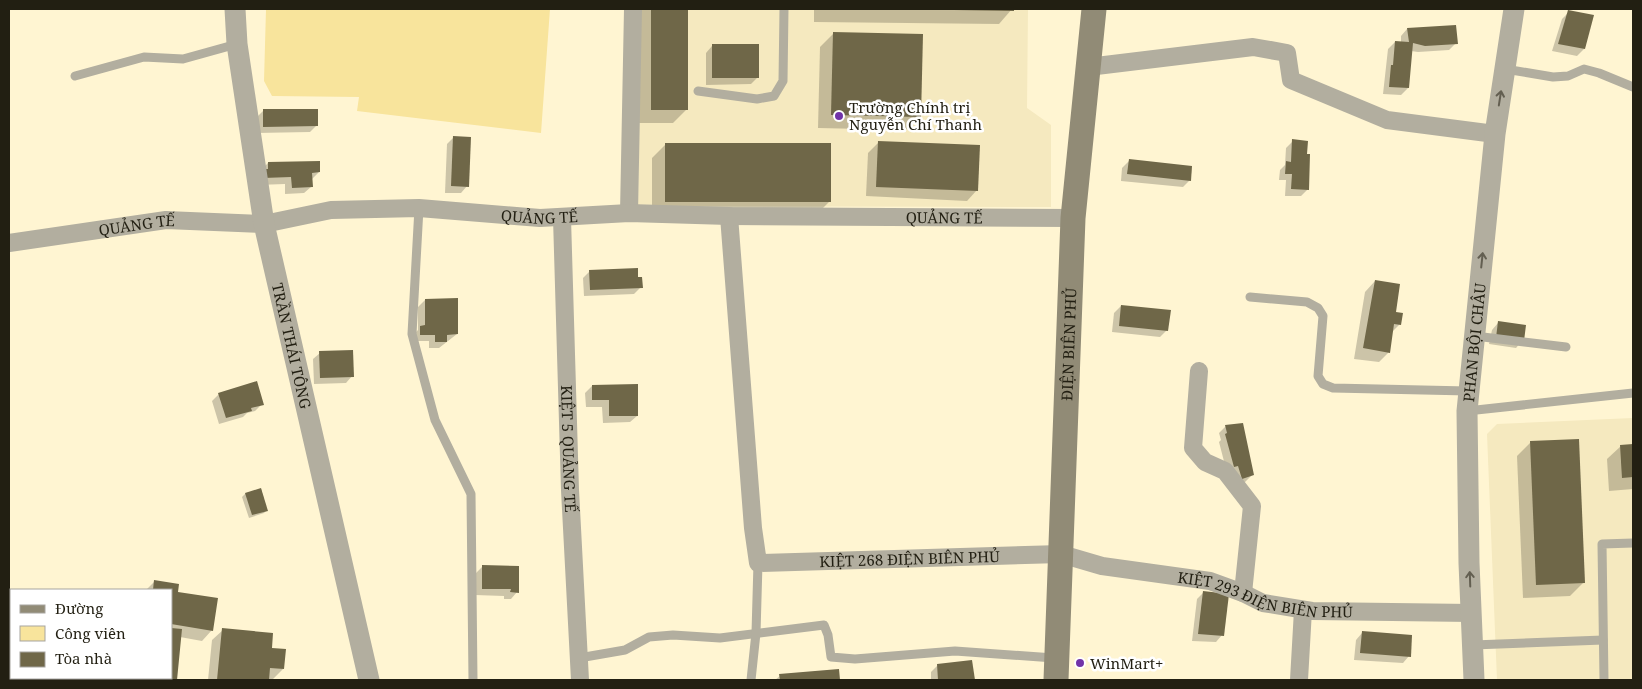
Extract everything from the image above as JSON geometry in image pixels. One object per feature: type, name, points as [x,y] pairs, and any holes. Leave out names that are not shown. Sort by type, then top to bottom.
[{"type":"main road","name":"ĐIỆN BIÊN PHỦ","points":[[1056,669],[1073,218],[1094,9]]},
{"type":"street","name":"TRẦN THÁI TÔNG","points":[[236,9],[237,44],[264,224],[368,680]]},
{"type":"street","points":[[629,213],[633,9]]},
{"type":"street","name":"PHAN BỘI CHÂU","points":[[1474,680],[1468,401],[1494,134],[1514,9]]},
{"type":"street","points":[[1088,67],[1253,47],[1286,53],[1291,80],[1387,120],[1494,134]]},
{"type":"street","name":"QUẢNG TẾ","points":[[9,243],[166,220],[264,224],[331,210],[420,208],[540,218],[629,213],[729,216],[1073,218]]},
{"type":"street","points":[[729,216],[752,528],[758,563]]},
{"type":"street","name":"KIỆT 5 QUẢNG TẾ","points":[[562,218],[570,490],[580,680]]},
{"type":"street","points":[[1199,371],[1193,448],[1205,462],[1225,471],[1252,506],[1243,593]]},
{"type":"street","name":"KIỆT 268 ĐIỆN BIÊN PHỦ","points":[[758,563],[1061,554]]},
{"type":"street","name":"KIỆT 293 ĐIỆN BIÊN PHỦ","points":[[1061,554],[1102,566],[1210,582],[1243,593],[1263,603],[1303,610],[1472,613]]},
{"type":"street","points":[[1299,680],[1303,610]]},
{"type":"lane","points":[[698,91],[757,99],[774,96],[783,81],[784,9]]},
{"type":"lane","points":[[75,76],[144,57],[183,59],[237,44]]},
{"type":"lane","points":[[1505,69],[1553,77],[1568,76],[1584,69],[1633,87]]},
{"type":"lane","points":[[420,208],[412,334],[435,420],[471,494],[473,680]]},
{"type":"lane","points":[[1250,297],[1307,302],[1318,308],[1323,316],[1318,376],[1323,384],[1332,388],[1468,401],[1633,393]]},
{"type":"lane","points":[[1474,336],[1566,347]]},
{"type":"lane","points":[[1604,680],[1602,544],[1633,542]]},
{"type":"lane","points":[[751,680],[756,633],[758,563]]},
{"type":"lane","points":[[578,658],[625,650],[649,638],[673,635],[720,638],[824,625],[828,636],[831,657],[855,660],[955,651],[1056,669]]},
{"type":"lane","points":[[1473,645],[1603,640]]},
{"type":"shaded area","name":"Trường Chính trị Nguyễn Chí Thanh","points":[[641,9],[1028,9],[1027,108],[1051,125],[1051,207],[638,206]]},
{"type":"shaded area","points":[[1633,418],[1633,680],[1497,680],[1487,434],[1497,424]]},
{"type":"green space","points":[[266,9],[550,9],[541,133],[357,111],[359,97],[272,96],[264,81]]},
{"type":"building","points":[[651,9],[688,9],[688,110],[651,110]]},
{"type":"building","points":[[1014,9],[1014,11],[954,10]]},
{"type":"building","points":[[1568,10],[1594,15],[1585,49],[1558,44]]},
{"type":"building","points":[[1456,25],[1458,44],[1425,46],[1413,43],[1409,88],[1389,87],[1395,41],[1409,42],[1407,28]]},
{"type":"building","points":[[833,32],[923,34],[921,117],[831,115]]},
{"type":"building","points":[[712,44],[759,44],[759,78],[712,78]]},
{"type":"building","points":[[263,109],[318,109],[318,126],[263,127]]},
{"type":"building","points":[[453,136],[471,137],[469,187],[451,186]]},
{"type":"building","points":[[1292,139],[1308,141],[1307,154],[1310,154],[1309,190],[1291,189],[1292,174],[1285,174],[1286,161],[1291,162]]},
{"type":"building","points":[[878,141],[980,145],[978,191],[876,187]]},
{"type":"building","points":[[665,143],[831,143],[831,202],[665,202]]},
{"type":"building","points":[[1129,159],[1192,166],[1191,181],[1127,174]]},
{"type":"building","points":[[320,161],[320,172],[312,173],[313,187],[292,188],[291,177],[263,178],[263,169],[268,169],[268,162]]},
{"type":"building","points":[[638,268],[638,277],[642,277],[643,288],[590,290],[589,270]]},
{"type":"building","points":[[1375,280],[1400,284],[1396,312],[1403,313],[1401,325],[1394,324],[1390,353],[1363,348]]},
{"type":"building","points":[[458,298],[458,334],[447,335],[447,342],[435,342],[435,335],[420,335],[420,326],[425,325],[425,299]]},
{"type":"building","points":[[1121,305],[1171,310],[1168,331],[1119,326]]},
{"type":"building","points":[[1498,321],[1526,325],[1524,341],[1496,338]]},
{"type":"building","points":[[353,350],[354,377],[320,378],[319,351]]},
{"type":"building","points":[[257,381],[264,405],[251,408],[252,411],[226,418],[218,393]]},
{"type":"building","points":[[638,384],[638,416],[609,416],[609,400],[592,400],[592,385]]},
{"type":"building","points":[[1243,423],[1254,475],[1242,479],[1238,466],[1234,467],[1225,434],[1227,433],[1225,425]]},
{"type":"building","points":[[1579,439],[1585,583],[1536,585],[1530,441]]},
{"type":"building","points":[[1633,444],[1633,477],[1622,478],[1620,445]]},
{"type":"building","points":[[261,488],[268,511],[252,515],[245,493]]},
{"type":"building","points":[[482,565],[519,566],[519,593],[510,592],[511,589],[482,589]]},
{"type":"building","points":[[154,580],[179,584],[178,592],[218,598],[213,631],[172,624],[172,589],[153,589]]},
{"type":"building","points":[[1203,591],[1229,594],[1224,636],[1198,634]]},
{"type":"building","points":[[172,628],[182,629],[177,680],[144,680],[172,679]]},
{"type":"building","points":[[222,628],[273,633],[272,648],[286,649],[284,669],[270,668],[269,680],[217,680]]},
{"type":"building","points":[[1362,631],[1412,635],[1411,657],[1360,653]]},
{"type":"building","points":[[972,660],[975,680],[938,680],[937,664]]},
{"type":"building","points":[[839,669],[840,680],[780,680],[779,674]]},
{"type":"place","name":"Trường Chính trị Nguyễn Chí Thanh","points":[[839,116]]},
{"type":"place","name":"WinMart+","points":[[1080,663]]}]
